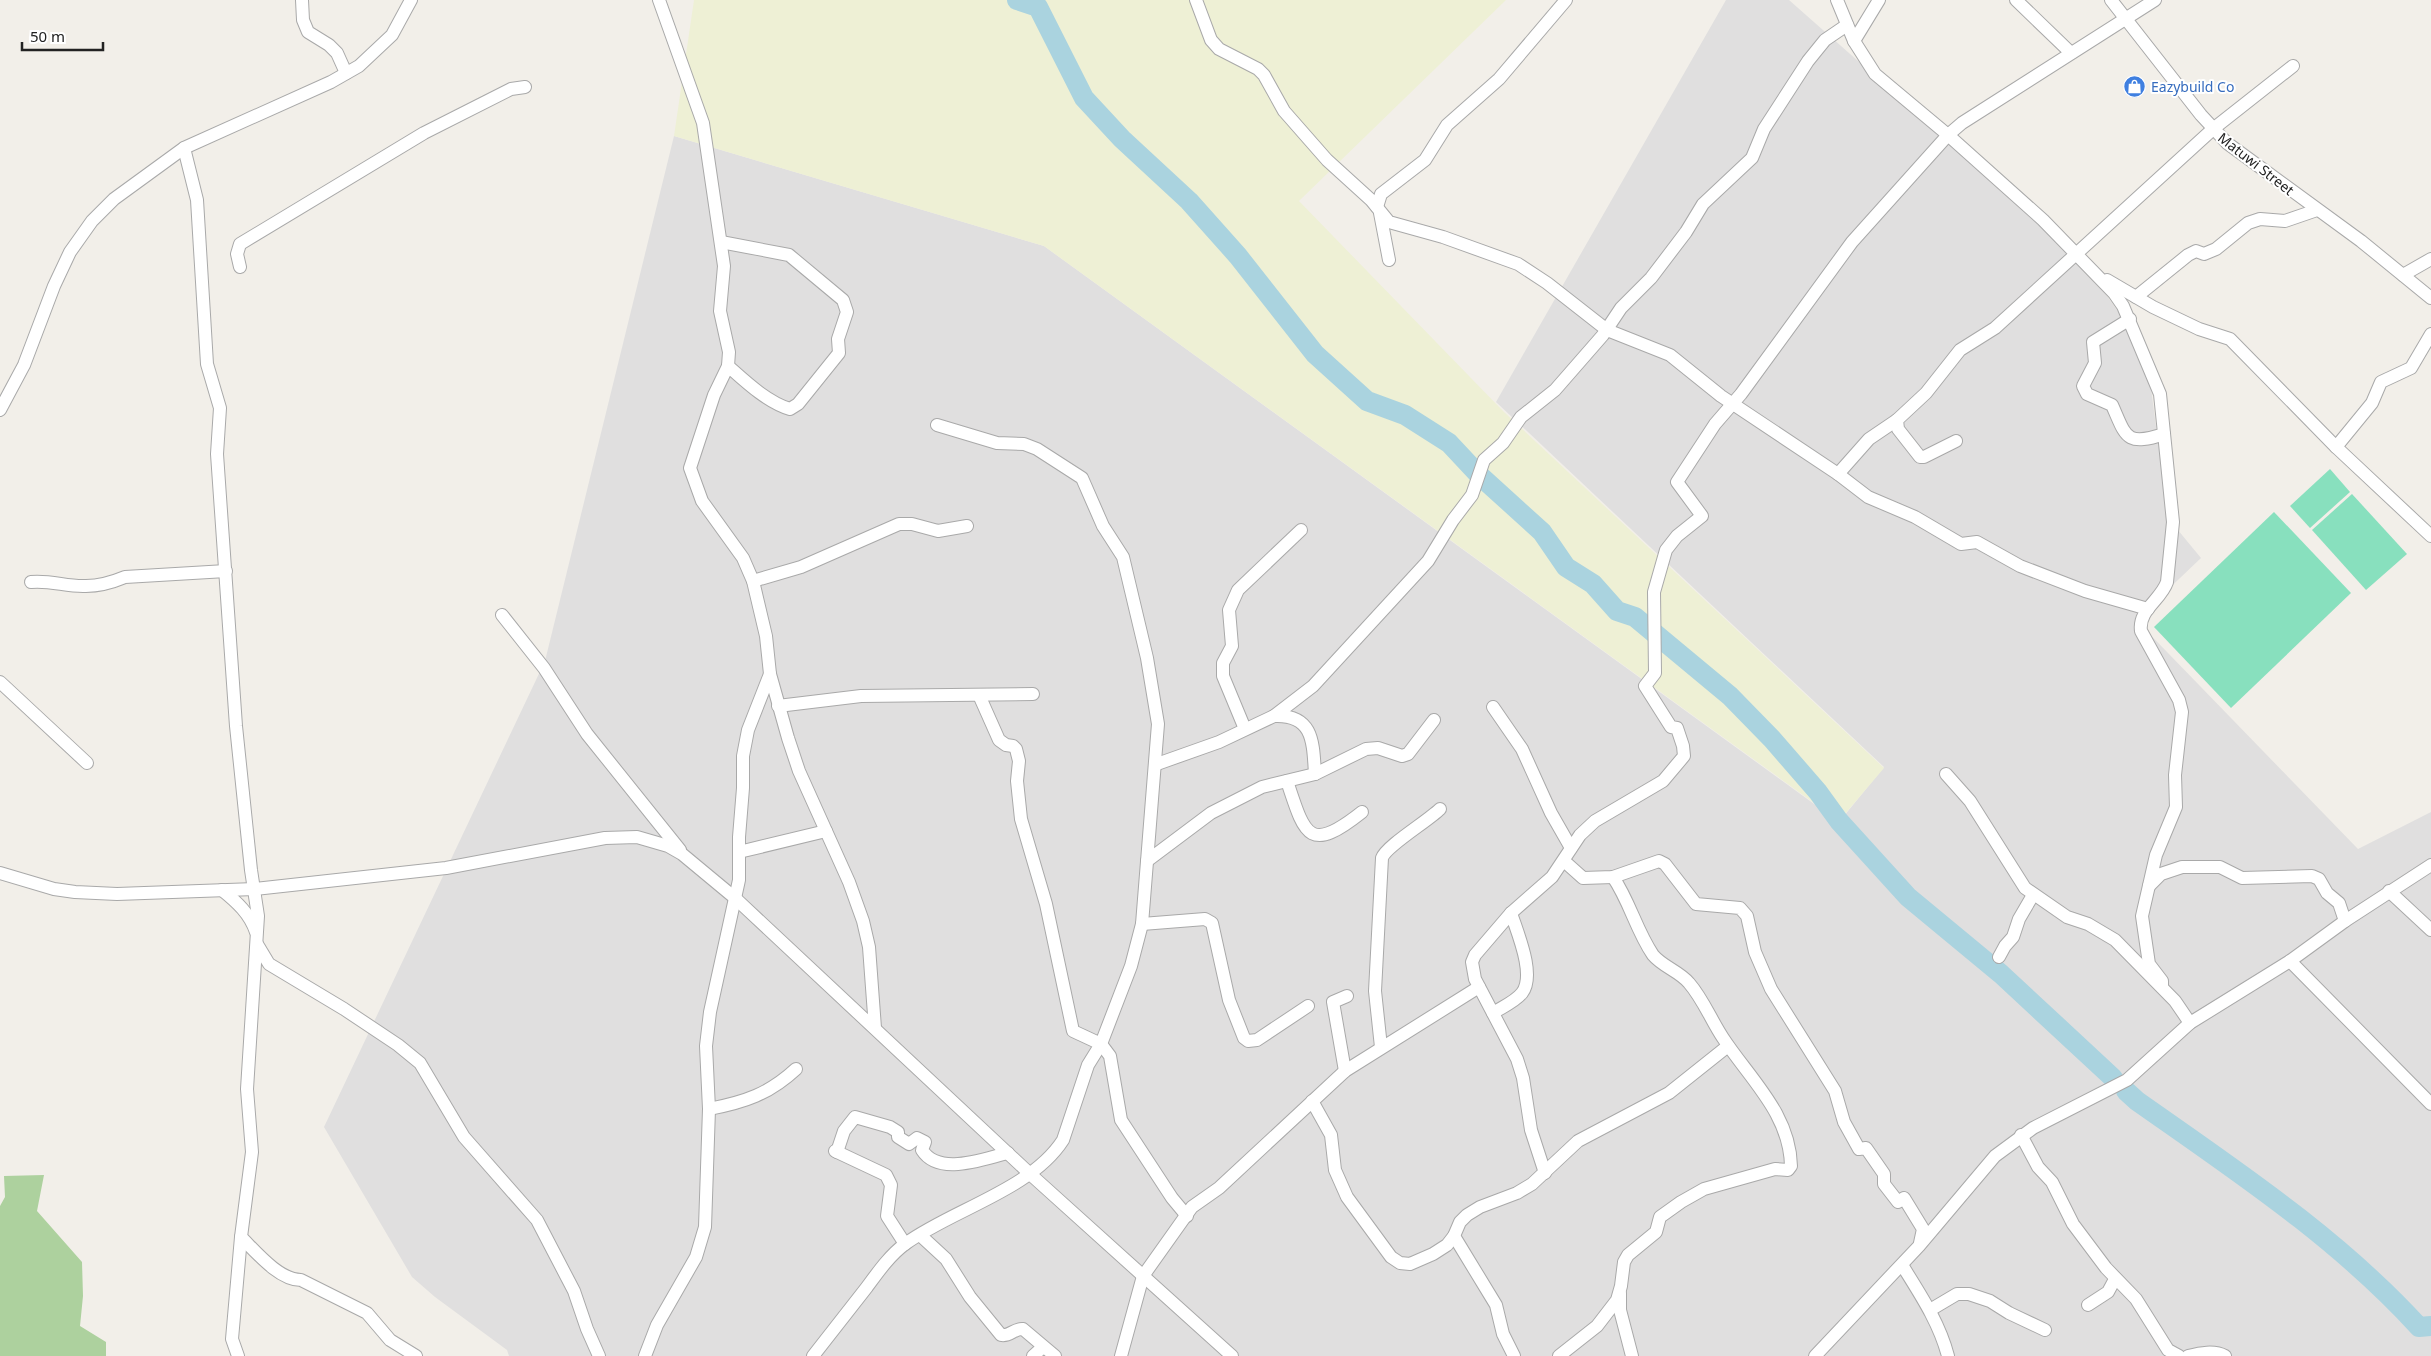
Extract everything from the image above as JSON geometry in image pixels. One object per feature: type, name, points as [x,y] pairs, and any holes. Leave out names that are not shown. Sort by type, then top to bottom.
[{"type":"street","points":[[302,0],[303,20],[308,32],[333,49],[346,73]]},
{"type":"street","points":[[0,410],[24,365],[54,286],[80,237],[114,198],[184,148],[346,73],[369,58],[385,43],[400,24],[412,0]]},
{"type":"street","points":[[659,0],[703,122],[724,266],[720,311],[729,352],[728,366],[714,395],[690,468],[702,501],[743,558],[753,581],[766,636],[770,674],[778,706],[799,771],[849,882],[863,921],[870,956],[875,1028]]},
{"type":"street","points":[[1196,0],[1211,40],[1219,49],[1258,69],[1284,111],[1327,160],[1378,209],[1384,218],[1394,224],[1443,237],[1518,264],[1547,283],[1607,330],[1670,355],[1732,404],[1838,474],[1862,494],[1915,517],[1961,544],[1977,542],[2020,566],[2085,591],[2148,609]]},
{"type":"street","points":[[1389,260],[1378,209],[1381,194],[1425,160],[1447,125],[1499,79],[1566,0]]},
{"type":"street","points":[[1837,0],[1854,41],[1875,74],[1948,134],[2077,254],[2114,293],[2130,319],[2157,384],[2172,511],[2171,542],[2167,582],[2164,590],[2141,620],[2141,631],[2179,700],[2182,712],[2175,775],[2176,807],[2159,846],[2147,888],[2142,916],[2149,964],[2162,981],[2162,987]]},
{"type":"street","points":[[1854,41],[1879,0]]},
{"type":"street","points":[[2016,0],[2071,53]]},
{"type":"street","name":"Matuwi Street","points":[[2111,0],[2213,129],[2248,159],[2431,298]]},
{"type":"street","points":[[1545,1173],[1531,1130],[1523,1078],[1517,1059],[1479,988],[1473,970],[1475,955],[1511,913],[1536,893],[1564,861],[1580,835],[1595,821],[1648,791],[1663,780],[1684,756],[1683,746],[1676,728],[1672,727],[1645,686],[1655,674],[1654,592],[1666,550],[1677,536],[1702,516],[1677,482],[1706,436],[1732,404],[1852,242],[1948,134],[1962,123],[2155,0]]},
{"type":"street","points":[[1157,764],[1219,742],[1274,716],[1313,686],[1428,561],[1453,520],[1472,495],[1484,460],[1503,443],[1520,418],[1555,390],[1607,330],[1621,308],[1657,270],[1686,232],[1703,204],[1756,152],[1764,129],[1787,90],[1812,55],[1825,40],[1848,25]]},
{"type":"street","points":[[1838,474],[1868,439],[1897,420],[1926,393],[1960,350],[1995,328],[2213,129],[2293,66]]},
{"type":"street","points":[[240,267],[237,254],[240,244],[289,212],[424,133],[511,89],[525,87]]},
{"type":"street","points":[[184,148],[198,208],[206,364],[208,374],[214,381],[220,408],[217,454],[236,726],[258,916],[246,1088],[252,1152],[241,1237],[232,1338],[238,1356]]},
{"type":"street","points":[[2136,297],[2188,255],[2196,251],[2204,254],[2216,249],[2248,223],[2260,219],[2285,221],[2317,210]]},
{"type":"street","points":[[721,242],[789,255],[843,300],[847,312],[838,339],[839,353],[798,404],[790,408],[782,406],[752,386],[728,366]]},
{"type":"street","points":[[2403,275],[2431,259]]},
{"type":"street","points":[[2096,274],[2199,329],[2230,339],[2336,447],[2431,536]]},
{"type":"street","points":[[2130,319],[2093,342],[2095,363],[2082,386],[2087,394],[2112,405],[2121,429],[2131,437],[2144,439],[2164,434]]},
{"type":"street","points":[[2336,447],[2372,403],[2381,382],[2412,368],[2431,334]]},
{"type":"street","points":[[1897,420],[1898,429],[1920,457],[1924,457],[1956,441]]},
{"type":"street","points":[[813,1356],[881,1269],[905,1244],[1029,1173],[1051,1158],[1063,1140],[1088,1065],[1101,1044],[1138,947],[1142,924],[1157,764],[1157,715],[1147,658],[1123,557],[1103,526],[1082,478],[1037,448],[1024,444],[996,443],[937,425]]},
{"type":"street","points":[[753,581],[801,567],[899,524],[912,524],[938,531],[967,526]]},
{"type":"street","points":[[1245,730],[1223,676],[1223,663],[1232,646],[1229,610],[1238,590],[1301,530]]},
{"type":"street","points":[[31,582],[51,581],[86,586],[111,583],[125,577],[226,572]]},
{"type":"street","points":[[502,615],[544,668],[587,734],[682,854],[735,898],[1029,1173],[1232,1356]]},
{"type":"street","points":[[644,1356],[657,1325],[696,1257],[706,1227],[709,1109],[706,1046],[710,1012],[739,880],[743,756],[748,730],[770,674]]},
{"type":"street","points":[[0,682],[87,763]]},
{"type":"street","points":[[778,706],[861,696],[1033,694]]},
{"type":"street","points":[[979,695],[999,740],[1002,744],[1013,746],[1018,754],[1017,781],[1022,819],[1046,904],[1073,1031],[1080,1036],[1101,1044],[1110,1056],[1121,1120],[1172,1198],[1187,1216]]},
{"type":"street","points":[[1493,707],[1522,749],[1548,807],[1571,848]]},
{"type":"street","points":[[1274,716],[1295,718],[1309,733],[1313,743],[1315,774]]},
{"type":"street","points":[[1147,861],[1211,813],[1254,790],[1315,774],[1366,749],[1378,748],[1402,756],[1408,754],[1434,720]]},
{"type":"street","points":[[1946,774],[1970,801],[2025,888],[2067,917],[2088,924],[2115,940],[2162,987],[2190,1023]]},
{"type":"street","points":[[1287,781],[1298,815],[1310,832],[1319,836],[1330,835],[1362,812]]},
{"type":"street","points":[[1381,1047],[1375,991],[1382,858],[1386,851],[1427,822],[1440,809]]},
{"type":"street","points":[[739,852],[826,831]]},
{"type":"street","points":[[0,873],[54,889],[117,894],[255,889],[446,868],[605,838],[652,840],[682,854]]},
{"type":"street","points":[[1564,861],[1583,878],[1613,877],[1659,860],[1666,864],[1696,904],[1740,908],[1747,916],[1754,952],[1771,989],[1835,1091],[1844,1122],[1859,1149],[1866,1148],[1884,1174],[1884,1184],[1898,1202],[1904,1198],[1923,1229],[1919,1246]]},
{"type":"street","points":[[1815,1356],[1902,1265],[1995,1156],[2021,1135],[2127,1080],[2150,1062],[2190,1023],[2290,961],[2389,891],[2431,865]]},
{"type":"street","points":[[2147,888],[2161,874],[2182,868],[2220,867],[2242,878],[2312,876],[2319,879],[2328,893],[2339,903],[2345,921]]},
{"type":"street","points":[[1613,877],[1628,902],[1637,929],[1655,957],[1687,981],[1728,1046],[1756,1082],[1781,1121],[1786,1132],[1791,1166],[1788,1170],[1775,1169],[1704,1189],[1660,1217],[1656,1232],[1628,1255],[1624,1262],[1620,1310],[1632,1356]]},
{"type":"street","points":[[222,890],[253,922],[257,940],[268,964],[344,1009],[398,1045],[420,1063],[464,1137],[537,1220],[574,1291],[587,1330],[599,1356]]},
{"type":"street","points":[[2389,891],[2431,930]]},
{"type":"street","points":[[1999,957],[2013,937],[2019,919],[2033,895]]},
{"type":"street","points":[[1493,1013],[1522,993],[1526,986],[1526,963],[1511,913]]},
{"type":"street","points":[[1142,924],[1205,919],[1212,923],[1231,1007],[1244,1038],[1248,1041],[1257,1040],[1308,1006]]},
{"type":"street","points":[[2290,961],[2431,1104]]},
{"type":"street","points":[[1121,1356],[1142,1276],[1192,1207],[1219,1188],[1345,1071],[1479,988]]},
{"type":"street","points":[[1345,1071],[1333,1002],[1347,996]]},
{"type":"street","points":[[1312,1101],[1331,1134],[1335,1170],[1346,1197],[1391,1257],[1400,1263],[1410,1264],[1421,1261],[1447,1245],[1454,1236],[1460,1222],[1467,1215],[1480,1207],[1517,1193],[1545,1173],[1578,1141],[1669,1093],[1728,1046]]},
{"type":"street","points":[[709,1109],[741,1103],[755,1097],[779,1085],[796,1069]]},
{"type":"street","points":[[905,1244],[887,1216],[891,1185],[886,1175],[836,1151],[844,1131],[855,1117],[890,1127],[898,1132],[898,1137],[909,1144],[917,1138],[926,1142],[922,1150],[925,1155],[949,1164],[967,1163],[1008,1153]]},
{"type":"street","points":[[2021,1135],[2038,1167],[2052,1182],[2073,1224],[2115,1278],[2136,1299],[2168,1350],[2179,1356]]},
{"type":"street","points":[[920,1235],[946,1259],[970,1297],[1001,1334],[1008,1335],[1016,1329],[1023,1329],[1055,1356]]},
{"type":"street","points":[[1454,1236],[1496,1305],[1511,1352]]},
{"type":"street","points":[[241,1237],[291,1280],[301,1280],[367,1313],[390,1340],[416,1356]]},
{"type":"street","points":[[1902,1265],[1930,1310],[1942,1335],[1948,1356]]},
{"type":"street","points":[[2088,1305],[2108,1292],[2115,1278]]},
{"type":"street","points":[[1559,1356],[1596,1326],[1617,1300],[1620,1293]]},
{"type":"street","points":[[1930,1310],[1957,1294],[1969,1294],[1990,1301],[2009,1313],[2045,1330]]},
{"type":"street","points":[[1033,1356],[1044,1347]]},
{"type":"street","points":[[2188,1356],[2203,1353],[2220,1353],[2225,1356]]},
{"type":"shaded area","points":[[1726,0],[1789,0],[2021,205],[2107,296],[2130,328],[2149,373],[2168,518],[2201,558],[2136,620],[2358,849],[2431,812],[2431,1356],[509,1356],[507,1350],[435,1297],[412,1277],[324,1127],[545,661],[674,136],[1044,246],[1839,822],[1884,767],[1496,402]]},
{"type":"green space","points":[[694,0],[1506,0],[1299,201],[1504,412],[1884,768],[1839,821],[1044,246],[674,136]]},
{"type":"green space","points":[[2330,469],[2350,492],[2310,528],[2290,506]]},
{"type":"green space","points":[[2352,494],[2407,554],[2366,590],[2312,530]]},
{"type":"green space","points":[[2274,512],[2351,593],[2231,708],[2154,627]]},
{"type":"green space","points":[[44,1175],[37,1211],[82,1262],[83,1296],[80,1326],[106,1342],[106,1356],[0,1356],[0,1206],[5,1197],[4,1176]]},
{"type":"waterway","points":[[1017,0],[1038,7],[1084,98],[1122,139],[1189,201],[1238,256],[1315,354],[1367,401],[1405,415],[1449,443],[1478,474],[1542,532],[1566,567],[1593,584],[1617,611],[1635,617],[1730,696],[1772,739],[1818,792],[1839,821],[1908,897],[2001,974],[2113,1078]]},
{"type":"waterway","points":[[2126,1091],[2137,1101],[2284,1206],[2355,1264],[2419,1327],[2431,1326]]},
{"type":"place","name":"Eazybuild Co","points":[[2135,87]]}]
